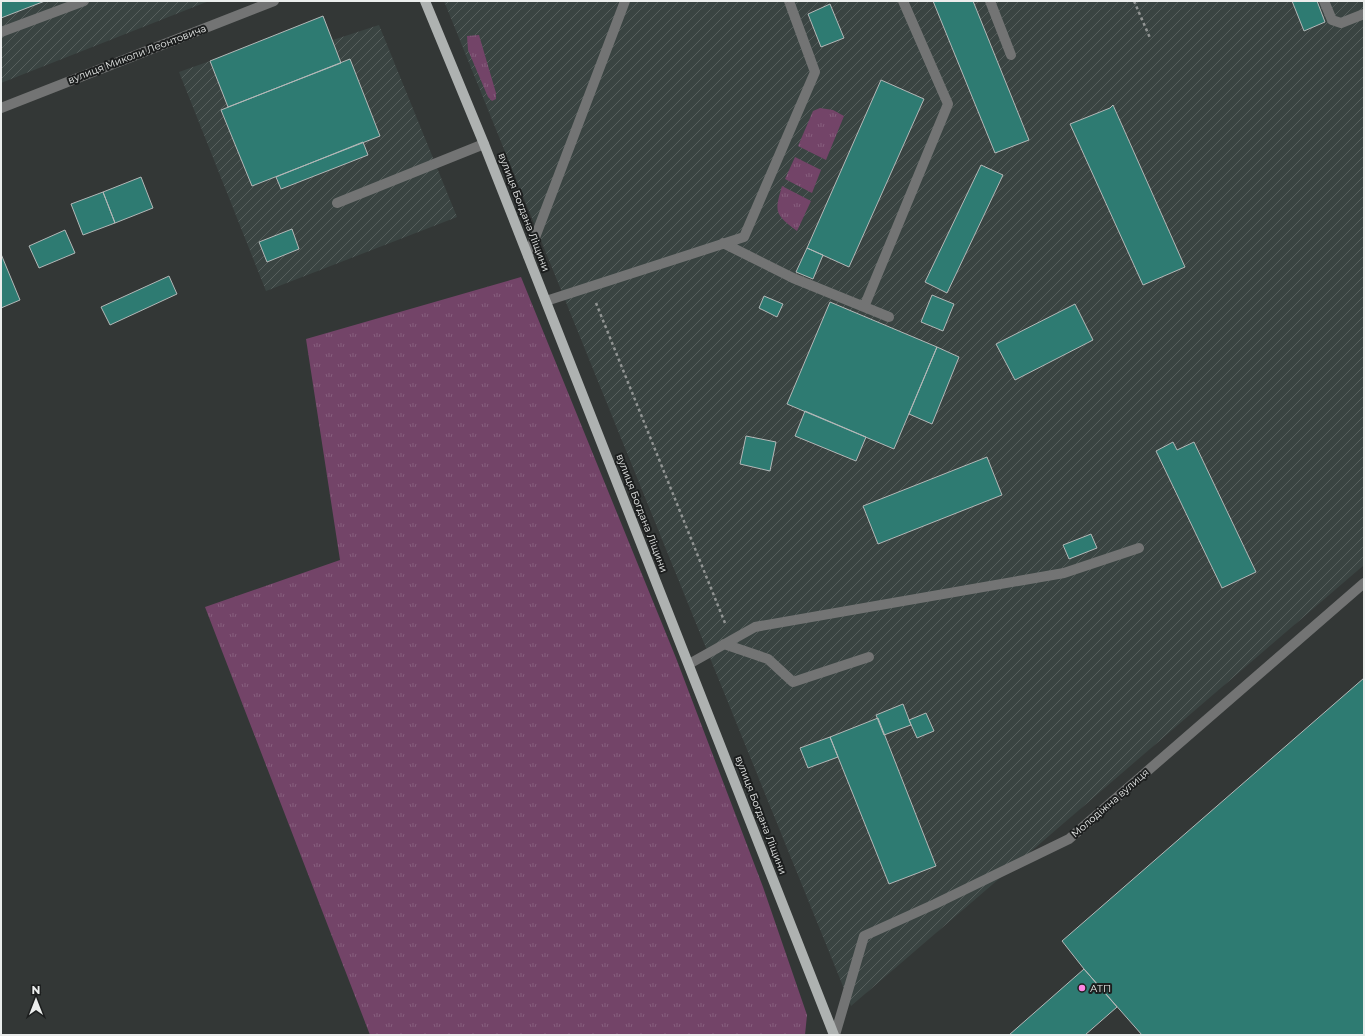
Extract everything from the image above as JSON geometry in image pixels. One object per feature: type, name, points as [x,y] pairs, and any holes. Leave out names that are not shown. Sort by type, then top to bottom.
[{"type":"main road","name":"вулиця Богдана Ліщини","points":[[426,1],[484,144],[835,1035]]},
{"type":"street","points":[[1,32],[84,1]]},
{"type":"street","name":"вулиця Миколи Леонтовича","points":[[1,108],[274,1]]},
{"type":"street","points":[[528,256],[625,1]]},
{"type":"street","points":[[546,301],[744,237],[815,72],[789,1]]},
{"type":"street","points":[[864,307],[948,104],[903,1]]},
{"type":"street","points":[[990,1],[1011,55]]},
{"type":"street","points":[[1324,1],[1332,20],[1341,23],[1364,14]]},
{"type":"street","points":[[337,203],[484,144]]},
{"type":"street","points":[[723,243],[794,278],[889,317]]},
{"type":"street","points":[[689,664],[755,627],[1064,573],[1138,548]]},
{"type":"street","name":"Молодіжна вулиця","points":[[835,1035],[864,936],[935,904],[1069,839],[1364,583]]},
{"type":"street","points":[[728,642],[768,659],[793,682],[869,657]]},
{"type":"path","points":[[1134,1],[1150,38]]},
{"type":"path","points":[[589,287],[728,642]]},
{"type":"shaded area","points":[[1,1],[209,1],[1,83]]},
{"type":"shaded area","points":[[444,1],[1364,1],[1364,565],[851,1006]]},
{"type":"shaded area","points":[[323,16],[333,40],[379,25],[457,217],[266,291],[179,72]]},
{"type":"green space","points":[[479,35],[496,93],[496,99],[492,101],[488,97],[468,50],[467,36]]},
{"type":"green space","points":[[820,108],[833,110],[844,116],[826,160],[798,146],[813,111]]},
{"type":"green space","points":[[795,157],[821,170],[812,193],[785,179]]},
{"type":"green space","points":[[782,186],[811,201],[797,231],[784,221],[778,212],[777,208]]},
{"type":"green space","points":[[521,277],[676,658],[763,887],[807,1015],[805,1035],[370,1035],[205,607],[340,560],[306,339]]},
{"type":"building","points":[[1,1],[45,1],[1,18]]},
{"type":"building","points":[[933,1],[973,1],[1029,140],[995,153]]},
{"type":"building","points":[[1292,1],[1317,1],[1325,22],[1304,31]]},
{"type":"building","points":[[830,4],[844,38],[821,47],[808,14]]},
{"type":"building","points":[[323,16],[341,63],[228,107],[210,61]]},
{"type":"building","points":[[350,59],[380,136],[252,186],[221,110]]},
{"type":"building","points":[[881,80],[924,99],[849,267],[807,248]]},
{"type":"building","points":[[1113,105],[1185,267],[1143,285],[1070,124],[1110,108]]},
{"type":"building","points":[[363,142],[368,155],[281,189],[276,177]]},
{"type":"building","points":[[981,165],[1003,175],[947,293],[925,282]]},
{"type":"building","points":[[141,177],[153,208],[115,223],[103,192]]},
{"type":"building","points":[[103,192],[115,223],[83,235],[71,204]]},
{"type":"building","points":[[292,229],[299,249],[267,262],[259,242]]},
{"type":"building","points":[[65,230],[75,253],[39,268],[29,246]]},
{"type":"building","points":[[807,248],[823,255],[813,279],[796,272]]},
{"type":"building","points":[[1,254],[20,300],[1,308]]},
{"type":"building","points":[[169,276],[177,294],[110,325],[101,307]]},
{"type":"building","points":[[932,295],[954,304],[943,331],[921,322]]},
{"type":"building","points":[[764,296],[783,304],[777,317],[759,308]]},
{"type":"building","points":[[830,302],[937,347],[894,449],[787,404]]},
{"type":"building","points":[[1075,304],[1093,340],[1015,380],[996,344]]},
{"type":"building","points":[[937,347],[959,357],[932,424],[909,414]]},
{"type":"building","points":[[805,411],[866,437],[856,461],[795,436]]},
{"type":"building","points":[[746,436],[776,442],[770,471],[740,464]]},
{"type":"building","points":[[1173,442],[1177,450],[1194,442],[1256,572],[1222,588],[1156,451]]},
{"type":"building","points":[[987,457],[1002,495],[878,544],[863,506]]},
{"type":"building","points":[[1091,534],[1097,548],[1069,559],[1063,545]]},
{"type":"building","points":[[1364,678],[1364,1035],[1142,1035],[1084,969],[1062,941]]},
{"type":"building","points":[[903,704],[911,725],[884,735],[876,715]]},
{"type":"building","points":[[926,713],[934,731],[917,738],[909,720]]},
{"type":"building","points":[[878,718],[936,866],[889,884],[830,737]]},
{"type":"building","points":[[830,737],[838,757],[808,768],[800,748]]},
{"type":"building","name":"АТП","points":[[1084,969],[1117,1007],[1085,1035],[1009,1035]]},
{"type":"place","name":"АТП","points":[[1082,988]]}]
